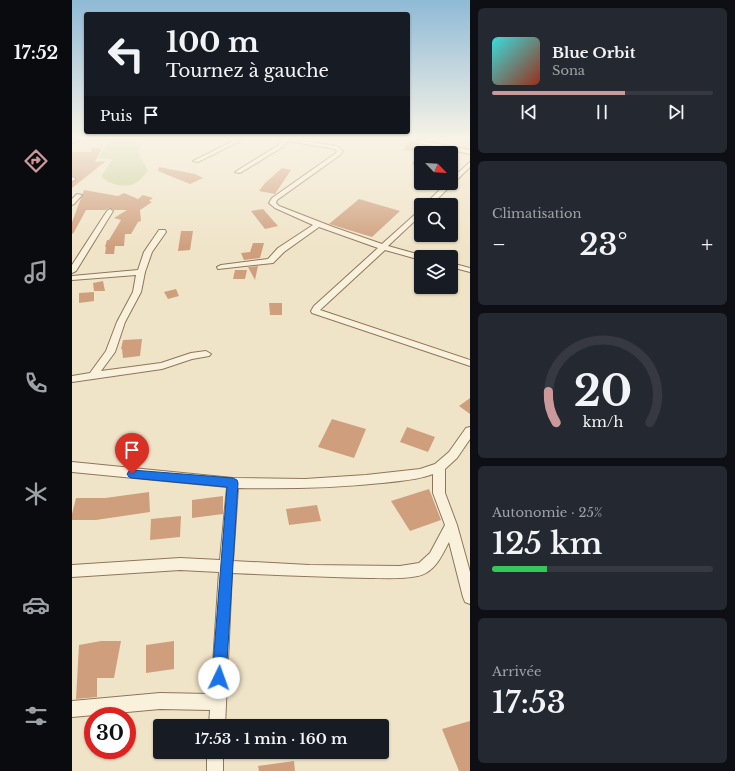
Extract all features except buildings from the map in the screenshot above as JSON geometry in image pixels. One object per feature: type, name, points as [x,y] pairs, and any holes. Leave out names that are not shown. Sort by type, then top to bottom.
[{"type":"street","points":[[309,175],[274,199],[272,203],[277,207],[317,225],[382,248],[414,256]]},
{"type":"street","points":[[435,198],[443,190]]},
{"type":"street","points":[[72,203],[79,195]]},
{"type":"street","points":[[72,271],[110,211]]},
{"type":"street","points":[[414,218],[315,311],[412,345],[470,362]]},
{"type":"street","points":[[221,267],[270,261],[281,250],[317,225]]},
{"type":"street","points":[[93,376],[110,352],[118,336],[121,322],[137,292],[140,272],[148,252],[162,232]]},
{"type":"street","points":[[458,267],[470,270]]},
{"type":"street","points":[[72,278],[140,272]]},
{"type":"street","points":[[72,379],[162,366],[191,356],[206,354]]},
{"type":"street","points":[[72,467],[233,483],[305,484],[366,480],[421,474],[439,467],[453,455],[470,431]]},
{"type":"street","points":[[439,467],[439,493],[451,525],[470,597]]},
{"type":"street","points":[[217,719],[226,566],[233,483]]},
{"type":"street","points":[[72,571],[180,564],[309,571],[400,572],[422,569],[435,557],[451,525]]},
{"type":"street","points":[[72,709],[160,701],[218,702]]},
{"type":"street","points":[[215,771],[216,759]]},
{"type":"green space","points":[[145,175],[131,185],[118,185],[105,180],[101,176]]},
{"type":"route","points":[[132,474],[233,483],[219,678]]}]
